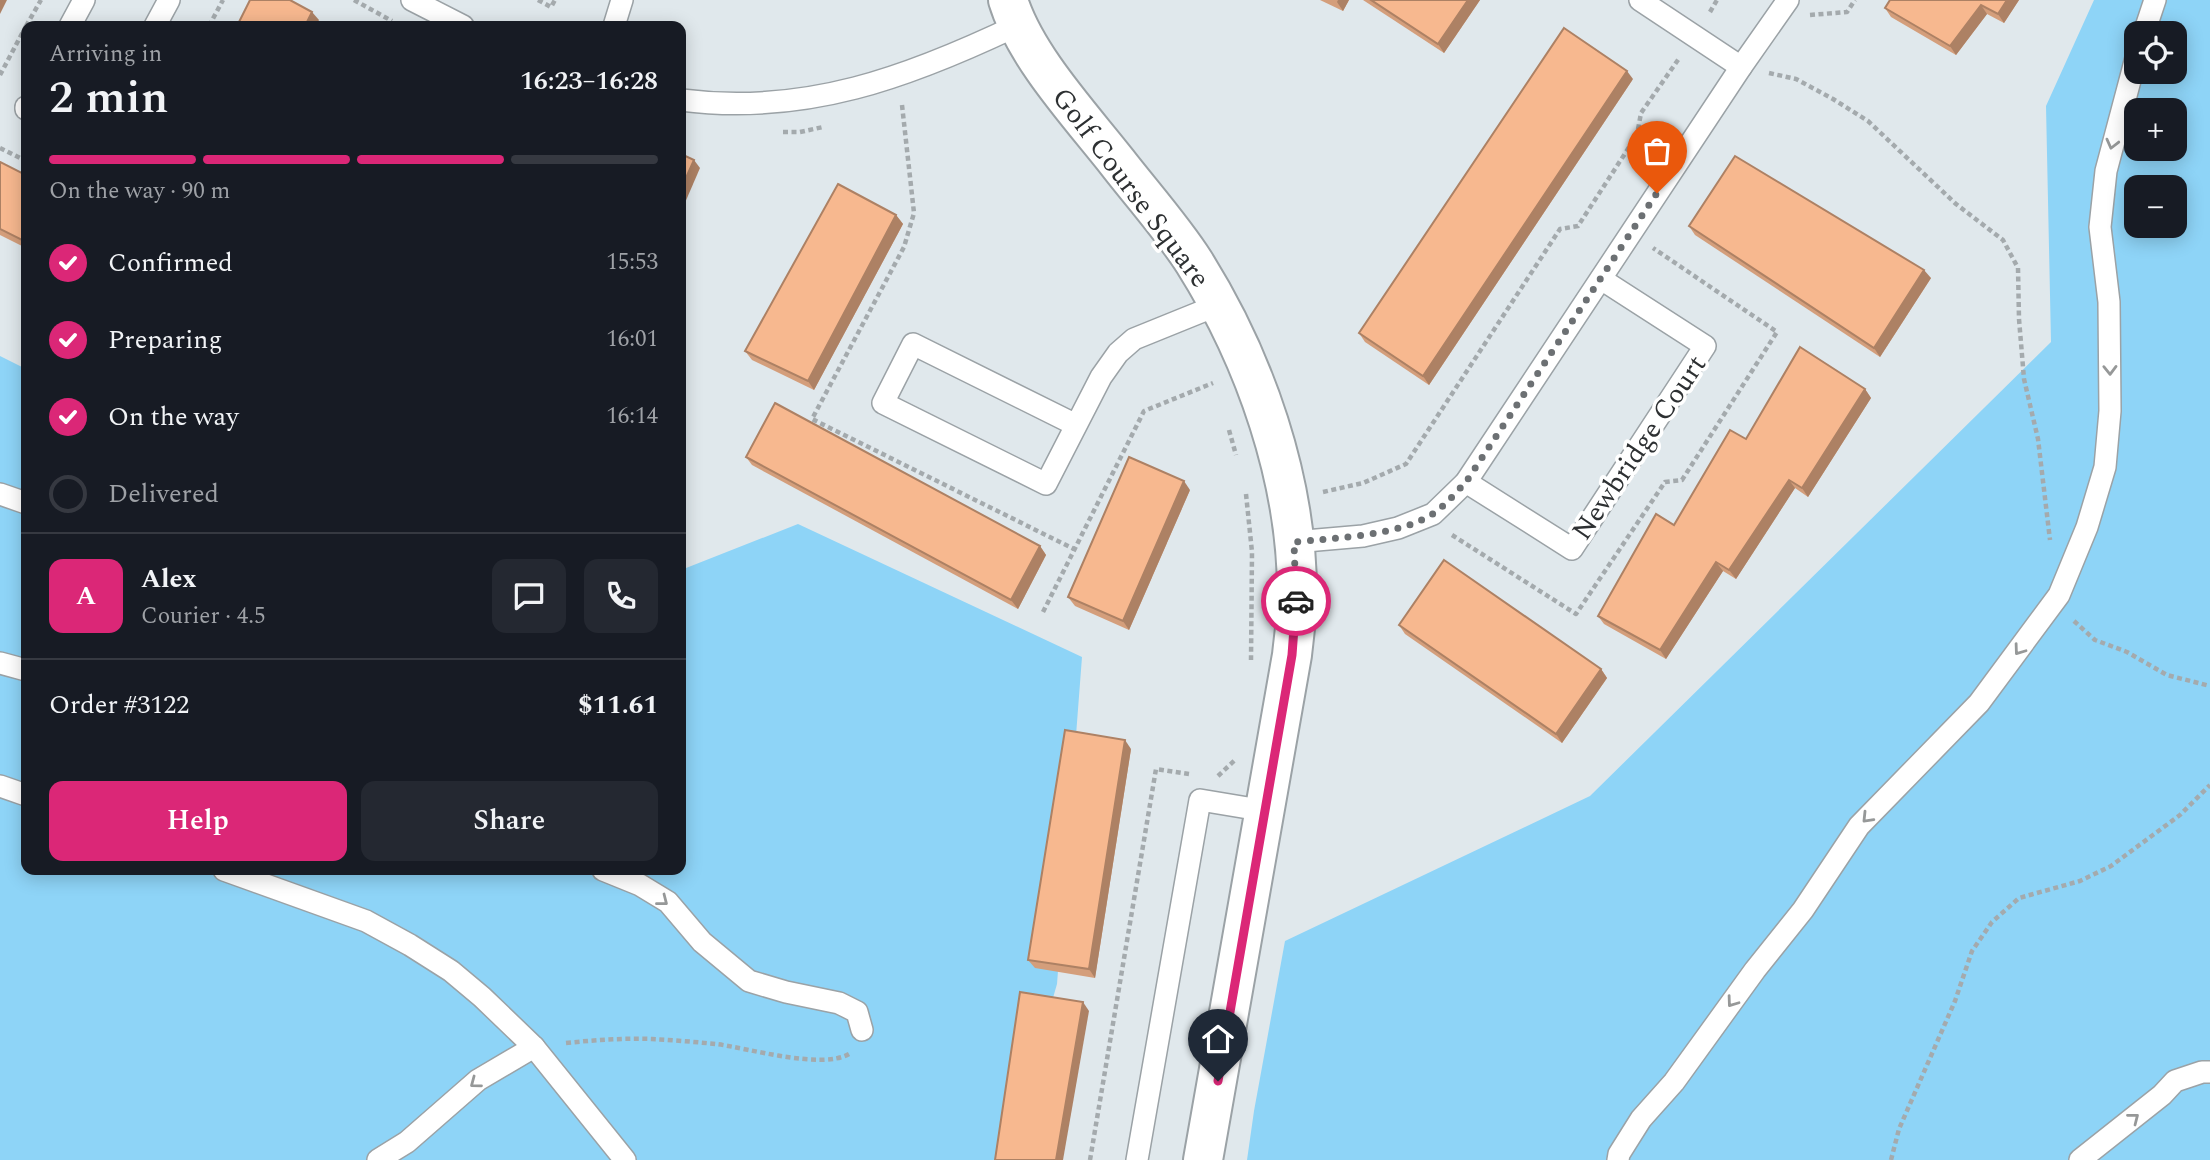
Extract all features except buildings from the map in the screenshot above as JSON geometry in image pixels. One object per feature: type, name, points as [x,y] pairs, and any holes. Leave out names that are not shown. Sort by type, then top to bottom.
[{"type":"street","name":"Golf Course Square","points":[[1013,13],[1032,52],[1193,260],[1242,349],[1266,409],[1287,499],[1294,542],[1297,597],[1292,655],[1203,1160]]},
{"type":"lane","points":[[73,21],[84,0]]},
{"type":"lane","points":[[158,21],[169,0]]},
{"type":"lane","points":[[412,0],[453,21]]},
{"type":"lane","points":[[616,21],[622,0]]},
{"type":"lane","points":[[1640,0],[1741,67]]},
{"type":"lane","points":[[1294,542],[1363,536],[1398,528],[1433,514],[1466,482],[1788,0]]},
{"type":"lane","points":[[2148,21],[2155,0]]},
{"type":"lane","points":[[686,101],[713,104],[766,102],[827,95],[897,77],[949,57],[1013,13]]},
{"type":"lane","points":[[1618,1160],[1641,1119],[1674,1082],[1755,970],[1803,910],[1859,826],[1979,703],[2059,594],[2087,527],[2105,467],[2110,411],[2109,302],[2100,227],[2106,171],[2129,84]]},
{"type":"lane","name":"Newbridge Court","points":[[1466,482],[1572,549],[1705,346],[1601,279]]},
{"type":"lane","points":[[1076,425],[913,344],[883,403],[1046,484],[1101,377],[1118,353],[1134,339],[1218,305]]},
{"type":"lane","points":[[0,494],[21,501]]},
{"type":"lane","points":[[0,663],[21,669]]},
{"type":"lane","points":[[0,786],[21,793]]},
{"type":"lane","points":[[1137,1160],[1200,800],[1266,811]]},
{"type":"lane","points":[[239,875],[366,921],[451,971],[534,1048],[625,1160]]},
{"type":"lane","points":[[615,875],[640,885],[668,902],[702,942],[749,981],[839,1003],[856,1012],[862,1030]]},
{"type":"lane","points":[[378,1160],[407,1142],[478,1080],[534,1048]]},
{"type":"lane","points":[[2080,1160],[2162,1095],[2175,1081],[2210,1072]]},
{"type":"path","points":[[29,21],[41,0]]},
{"type":"path","points":[[212,21],[223,0]]},
{"type":"path","points":[[354,0],[392,21]]},
{"type":"path","points":[[538,0],[551,7],[555,0]]},
{"type":"path","points":[[1245,487],[1247,508],[1363,483],[1406,464],[1560,229],[1578,226],[1637,135],[1641,113],[1695,37],[1717,0]]},
{"type":"path","points":[[1802,25],[1809,15],[1847,12],[1855,0]]},
{"type":"path","points":[[0,75],[21,35]]},
{"type":"path","points":[[1774,63],[1768,73],[1796,79],[1868,121],[1956,204],[2003,240],[2018,268],[2024,379],[2038,439],[2059,594],[2074,622],[2095,640],[2127,652],[2167,675],[2210,686]]},
{"type":"path","points":[[0,148],[21,158]]},
{"type":"path","points":[[1043,612],[1144,411],[1213,383],[1219,395]]},
{"type":"path","points":[[1226,421],[1237,460]]},
{"type":"path","points":[[1217,777],[1244,752]]},
{"type":"path","points":[[1090,1160],[1156,769],[1191,774]]},
{"type":"path","points":[[1891,1160],[1899,1129],[1955,1000],[1972,951],[1992,922],[2019,898],[2080,881],[2111,866],[2180,815],[2210,785]]},
{"type":"path","points":[[534,1048],[602,1039],[652,1039],[718,1045],[819,1060],[845,1056],[857,1048],[862,1030]]},
{"type":"shaded area","points":[[2094,0],[2210,0],[2210,1160],[1247,1160],[1285,941],[1590,796],[2051,342],[2046,106]]},
{"type":"shaded area","points":[[0,356],[21,366],[21,875],[686,875],[686,568],[798,524],[1082,657],[1057,984],[1006,1160],[0,1160]]},
{"type":"way so far","points":[[1296,601],[1294,542],[1363,536],[1398,528],[1433,514],[1466,482],[1657,193]]},
{"type":"route","points":[[1218,1081],[1292,655],[1296,601]]}]
